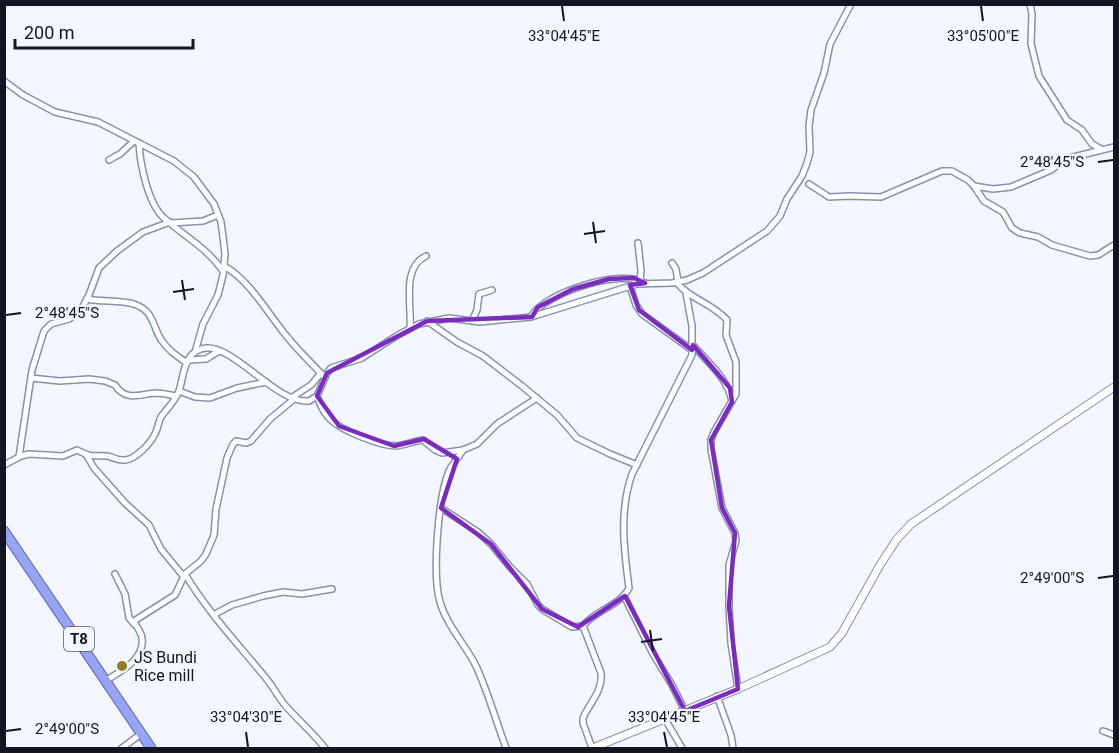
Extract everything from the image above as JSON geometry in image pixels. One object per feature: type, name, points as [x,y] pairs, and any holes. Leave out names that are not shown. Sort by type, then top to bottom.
[{"type":"highway","name":"T8","points":[[4,531],[152,748]]},
{"type":"street","points":[[531,317],[538,307],[573,289],[609,279],[634,278],[642,281],[677,282],[703,273],[767,231],[780,216],[807,163],[810,152],[808,126],[811,111],[825,73],[830,44],[851,4]]},
{"type":"street","points":[[1030,4],[1031,44],[1039,76],[1067,120],[1082,130],[1092,144],[1101,149]]},
{"type":"street","points":[[4,81],[23,95],[55,112],[98,122],[182,167],[214,204],[223,237],[224,269],[218,295],[200,334],[195,352],[187,361],[178,394],[161,418],[154,436],[135,456],[119,460],[107,456],[92,457],[77,450],[63,456],[34,453],[19,457],[4,465]]},
{"type":"street","points":[[110,160],[136,142]]},
{"type":"street","points":[[136,142],[157,210],[202,247],[224,269],[234,271],[291,342],[323,375]]},
{"type":"street","points":[[974,186],[993,189],[1011,187],[1051,170],[1065,159],[1114,147]]},
{"type":"street","points":[[809,184],[829,197],[881,197],[946,170],[961,175],[974,186],[984,201],[1003,212],[1012,228],[1020,233],[1038,237],[1052,245],[1090,256],[1098,255],[1114,244]]},
{"type":"street","points":[[19,457],[31,378],[44,331],[51,324],[76,315],[87,299],[100,266],[143,232],[170,223],[203,221],[218,215]]},
{"type":"street","points":[[638,243],[642,281]]},
{"type":"street","points":[[410,328],[410,276],[415,265],[426,256]]},
{"type":"street","points":[[672,263],[676,268],[677,282],[686,293],[711,305],[727,320],[726,335],[736,369],[736,394],[714,432],[711,449],[722,508],[735,533],[736,541],[729,565],[729,606],[731,643],[738,688]]},
{"type":"street","points":[[134,624],[141,614],[175,595],[184,575],[201,561],[212,543],[227,458],[233,444],[236,441],[246,443],[251,441],[276,413],[337,365],[362,358],[410,328],[427,321],[449,318],[472,321],[531,317],[642,281]]},
{"type":"street","points":[[630,286],[636,305],[642,314],[692,348],[720,375],[730,388],[732,402]]},
{"type":"street","points":[[472,321],[477,310],[478,294],[492,290]]},
{"type":"street","points":[[441,508],[478,532],[491,544],[530,588],[538,606],[572,627],[583,626],[588,620],[624,596],[629,588],[624,545],[624,504],[629,483],[637,465],[688,363],[692,348],[692,326],[686,293]]},
{"type":"street","points":[[87,299],[130,303],[142,308],[154,322],[160,339],[171,352],[187,361],[206,358],[219,351]]},
{"type":"street","points":[[427,321],[483,356],[537,398],[557,415],[577,438],[637,465]]},
{"type":"street","points":[[195,352],[206,348],[219,351],[293,399],[309,401],[316,396],[323,375]]},
{"type":"street","points":[[31,378],[51,381],[98,380],[116,385],[119,391],[127,396],[161,393],[204,398],[266,382]]},
{"type":"street","points":[[583,626],[602,681],[583,718],[593,748],[685,711],[830,646],[842,633],[897,539],[911,524],[1114,387]]},
{"type":"street","points":[[316,396],[332,421],[339,426],[379,443],[394,446],[423,440],[442,453],[463,450],[477,444],[497,424],[537,398]]},
{"type":"street","points":[[463,450],[450,470],[441,508],[437,535],[437,588],[449,625],[481,678],[506,748]]},
{"type":"street","points":[[86,454],[94,468],[125,503],[149,525],[161,549],[266,678],[282,702],[325,748]]},
{"type":"street","points":[[106,680],[128,666],[140,652],[142,637],[129,618],[125,594],[115,574]]},
{"type":"street","points":[[214,614],[232,605],[263,596],[283,592],[302,594],[332,589]]},
{"type":"street","points":[[624,596],[652,654],[685,711]]},
{"type":"street","points":[[717,696],[731,735],[733,748]]},
{"type":"street","points":[[665,719],[682,748]]},
{"type":"street","points":[[1103,731],[1114,735]]},
{"type":"street","points":[[122,748],[142,733]]},
{"type":"highlighted area","points":[[634,278],[645,283],[630,285],[639,310],[692,350],[693,345],[730,388],[732,402],[711,440],[722,508],[735,533],[729,606],[738,689],[685,711],[625,596],[578,627],[542,609],[491,544],[441,508],[457,459],[424,439],[394,446],[339,426],[317,396],[327,373],[427,321],[532,317],[538,307],[573,289],[609,279]]},
{"type":"place","name":"JS Bundi Rice mill","points":[[122,666]]}]
